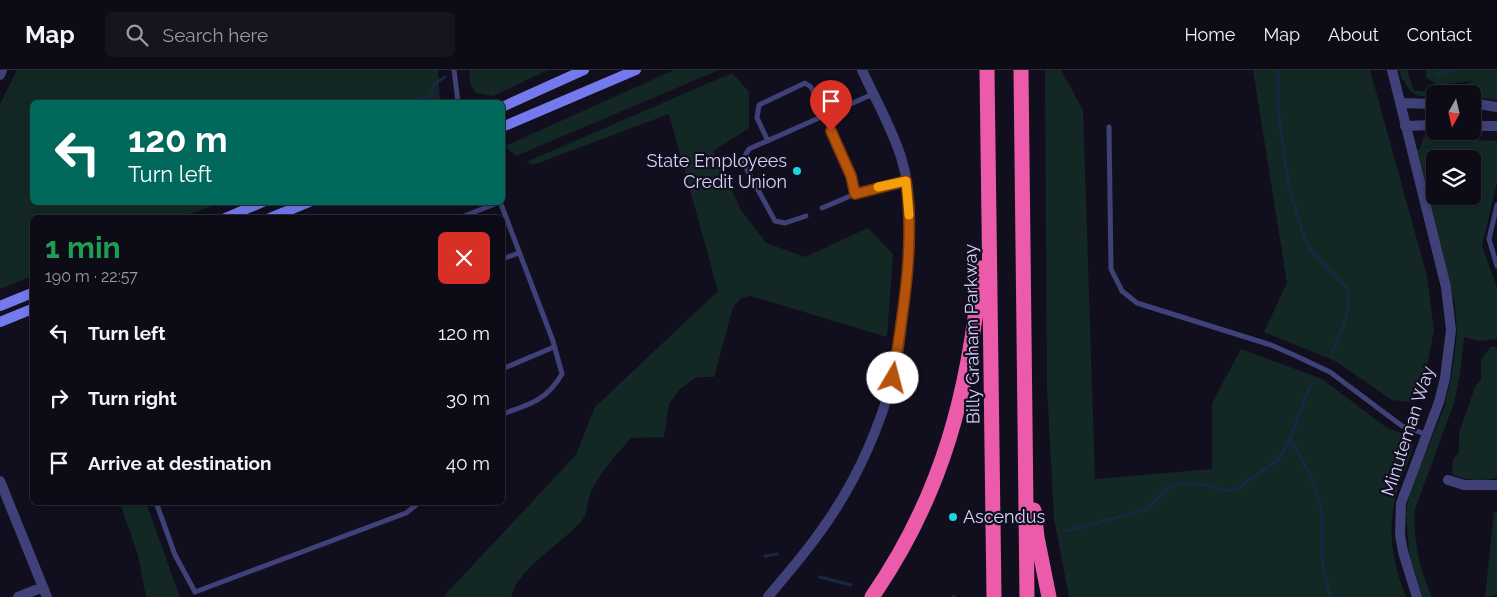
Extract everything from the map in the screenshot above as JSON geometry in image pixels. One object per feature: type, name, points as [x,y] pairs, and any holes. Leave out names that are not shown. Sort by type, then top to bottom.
[{"type":"highway","name":"Billy Graham Parkway","points":[[987,70],[994,597]]},
{"type":"highway","points":[[1021,70],[1027,597]]},
{"type":"highway","points":[[872,597],[902,549],[920,513],[950,438],[963,393],[974,340],[988,192]]},
{"type":"highway","points":[[1025,397],[1037,537],[1049,597]]},
{"type":"street","points":[[0,75],[2,70]]},
{"type":"street","points":[[505,106],[584,70]]},
{"type":"street","points":[[505,126],[636,70]]},
{"type":"street","points":[[768,597],[820,532],[862,463],[893,378],[909,262],[910,231],[906,181],[901,157],[862,70]]},
{"type":"street","name":"Minuteman Way","points":[[1392,70],[1450,307],[1451,330],[1445,378],[1428,434],[1405,487],[1399,518],[1403,552],[1417,597]]},
{"type":"street","points":[[1400,103],[1426,104]]},
{"type":"street","points":[[1481,104],[1497,107]]},
{"type":"street","points":[[1405,126],[1426,126]]},
{"type":"street","points":[[1481,126],[1497,126]]},
{"type":"street","points":[[232,215],[256,205]]},
{"type":"street","points":[[277,215],[302,205]]},
{"type":"street","points":[[0,306],[30,294]]},
{"type":"street","points":[[0,322],[30,310]]},
{"type":"street","points":[[1448,480],[1464,485],[1497,485]]},
{"type":"street","points":[[0,481],[45,592],[18,597]]},
{"type":"lane","points":[[454,70],[458,100]]},
{"type":"lane","points":[[768,141],[757,118],[759,105],[805,83],[811,87],[851,176],[855,194]]},
{"type":"lane","points":[[806,216],[785,223],[775,222],[745,166],[744,157],[749,149],[874,94]]},
{"type":"lane","points":[[1109,127],[1111,269],[1122,291],[1137,303],[1271,345],[1294,355],[1330,372],[1402,426],[1428,434]]},
{"type":"lane","points":[[822,208],[855,194],[906,181]]},
{"type":"lane","points":[[467,215],[495,205]]},
{"type":"lane","points":[[1497,205],[1488,239],[1497,266]]},
{"type":"lane","points":[[505,216],[554,347],[562,374],[554,389],[535,403],[505,413]]},
{"type":"lane","points":[[505,258],[519,253]]},
{"type":"lane","points":[[505,368],[554,347]]},
{"type":"lane","points":[[157,505],[175,555],[195,592],[406,513],[416,505]]},
{"type":"green space","points":[[17,70],[438,70],[440,100],[30,100],[30,205],[215,205],[187,215],[30,215],[30,277],[0,289],[0,104]]},
{"type":"green space","points":[[469,70],[548,70],[493,96],[476,93],[470,83]]},
{"type":"green space","points":[[674,70],[719,70],[516,156],[505,146]]},
{"type":"green space","points":[[1045,70],[1061,70],[1083,110],[1095,479],[1212,469],[1212,403],[1241,349],[1322,379],[1387,428],[1404,434],[1413,445],[1392,514],[1394,555],[1406,597],[1069,597],[1054,518],[1047,388]]},
{"type":"green space","points":[[1253,70],[1370,70],[1427,276],[1434,330],[1423,387],[1412,402],[1392,400],[1335,361],[1264,332],[1287,283]]},
{"type":"green space","points":[[1399,70],[1407,70],[1414,91],[1426,91],[1426,97],[1412,92],[1404,80],[1402,80]]},
{"type":"green space","points":[[1426,70],[1497,70],[1497,100],[1481,98],[1481,85],[1465,85],[1473,81],[1437,85],[1426,77]]},
{"type":"green space","points":[[732,73],[749,92],[749,128],[713,151],[741,210],[766,243],[805,257],[868,228],[893,254],[887,337],[751,296],[741,298],[733,307],[714,377],[697,377],[680,389],[669,404],[664,437],[631,438],[598,478],[590,494],[586,514],[583,519],[532,565],[515,586],[511,597],[443,597],[576,455],[595,407],[718,291],[669,114],[533,165],[526,162]]},
{"type":"green space","points":[[1426,136],[1426,140],[1497,141],[1497,182],[1482,246],[1497,287],[1497,339],[1478,341],[1464,337],[1460,374],[1454,403],[1415,509],[1415,532],[1418,554],[1432,597],[1423,597],[1409,554],[1406,511],[1410,491],[1444,408],[1452,374],[1457,334],[1455,304],[1431,205],[1481,205],[1481,150],[1426,150],[1426,186],[1417,150],[1420,149],[1423,138]]},
{"type":"green space","points":[[1491,347],[1497,347],[1497,478],[1486,480],[1468,479],[1452,474],[1453,460],[1459,452],[1459,433],[1475,387],[1481,379],[1481,359]]},
{"type":"green space","points":[[121,505],[147,505],[180,597],[146,597],[138,555]]},
{"type":"green space","points":[[1494,512],[1497,513],[1497,595],[1485,597]]},
{"type":"waterway","points":[[1278,70],[1278,107],[1288,183],[1303,234],[1311,251],[1346,287],[1348,295],[1345,320],[1332,352]]},
{"type":"waterway","points":[[1436,75],[1451,70]]},
{"type":"waterway","points":[[417,100],[432,95],[434,84],[445,77]]},
{"type":"waterway","points":[[1067,531],[1147,509],[1164,491],[1179,483],[1207,485],[1227,491],[1237,489],[1279,459],[1290,439],[1311,383]]},
{"type":"waterway","points":[[1290,439],[1311,476],[1322,512],[1322,559],[1330,597]]},
{"type":"waterway","points":[[765,556],[777,554]]},
{"type":"waterway","points":[[820,577],[851,585]]},
{"type":"slow traffic","points":[[878,187],[906,181],[909,215]]},
{"type":"place","name":"State Employees Credit Union","points":[[797,171]]},
{"type":"place","name":"Ascendus","points":[[953,517]]},
{"type":"route","points":[[831,131],[851,176],[855,194],[906,181],[910,231],[909,262],[893,378]]}]
